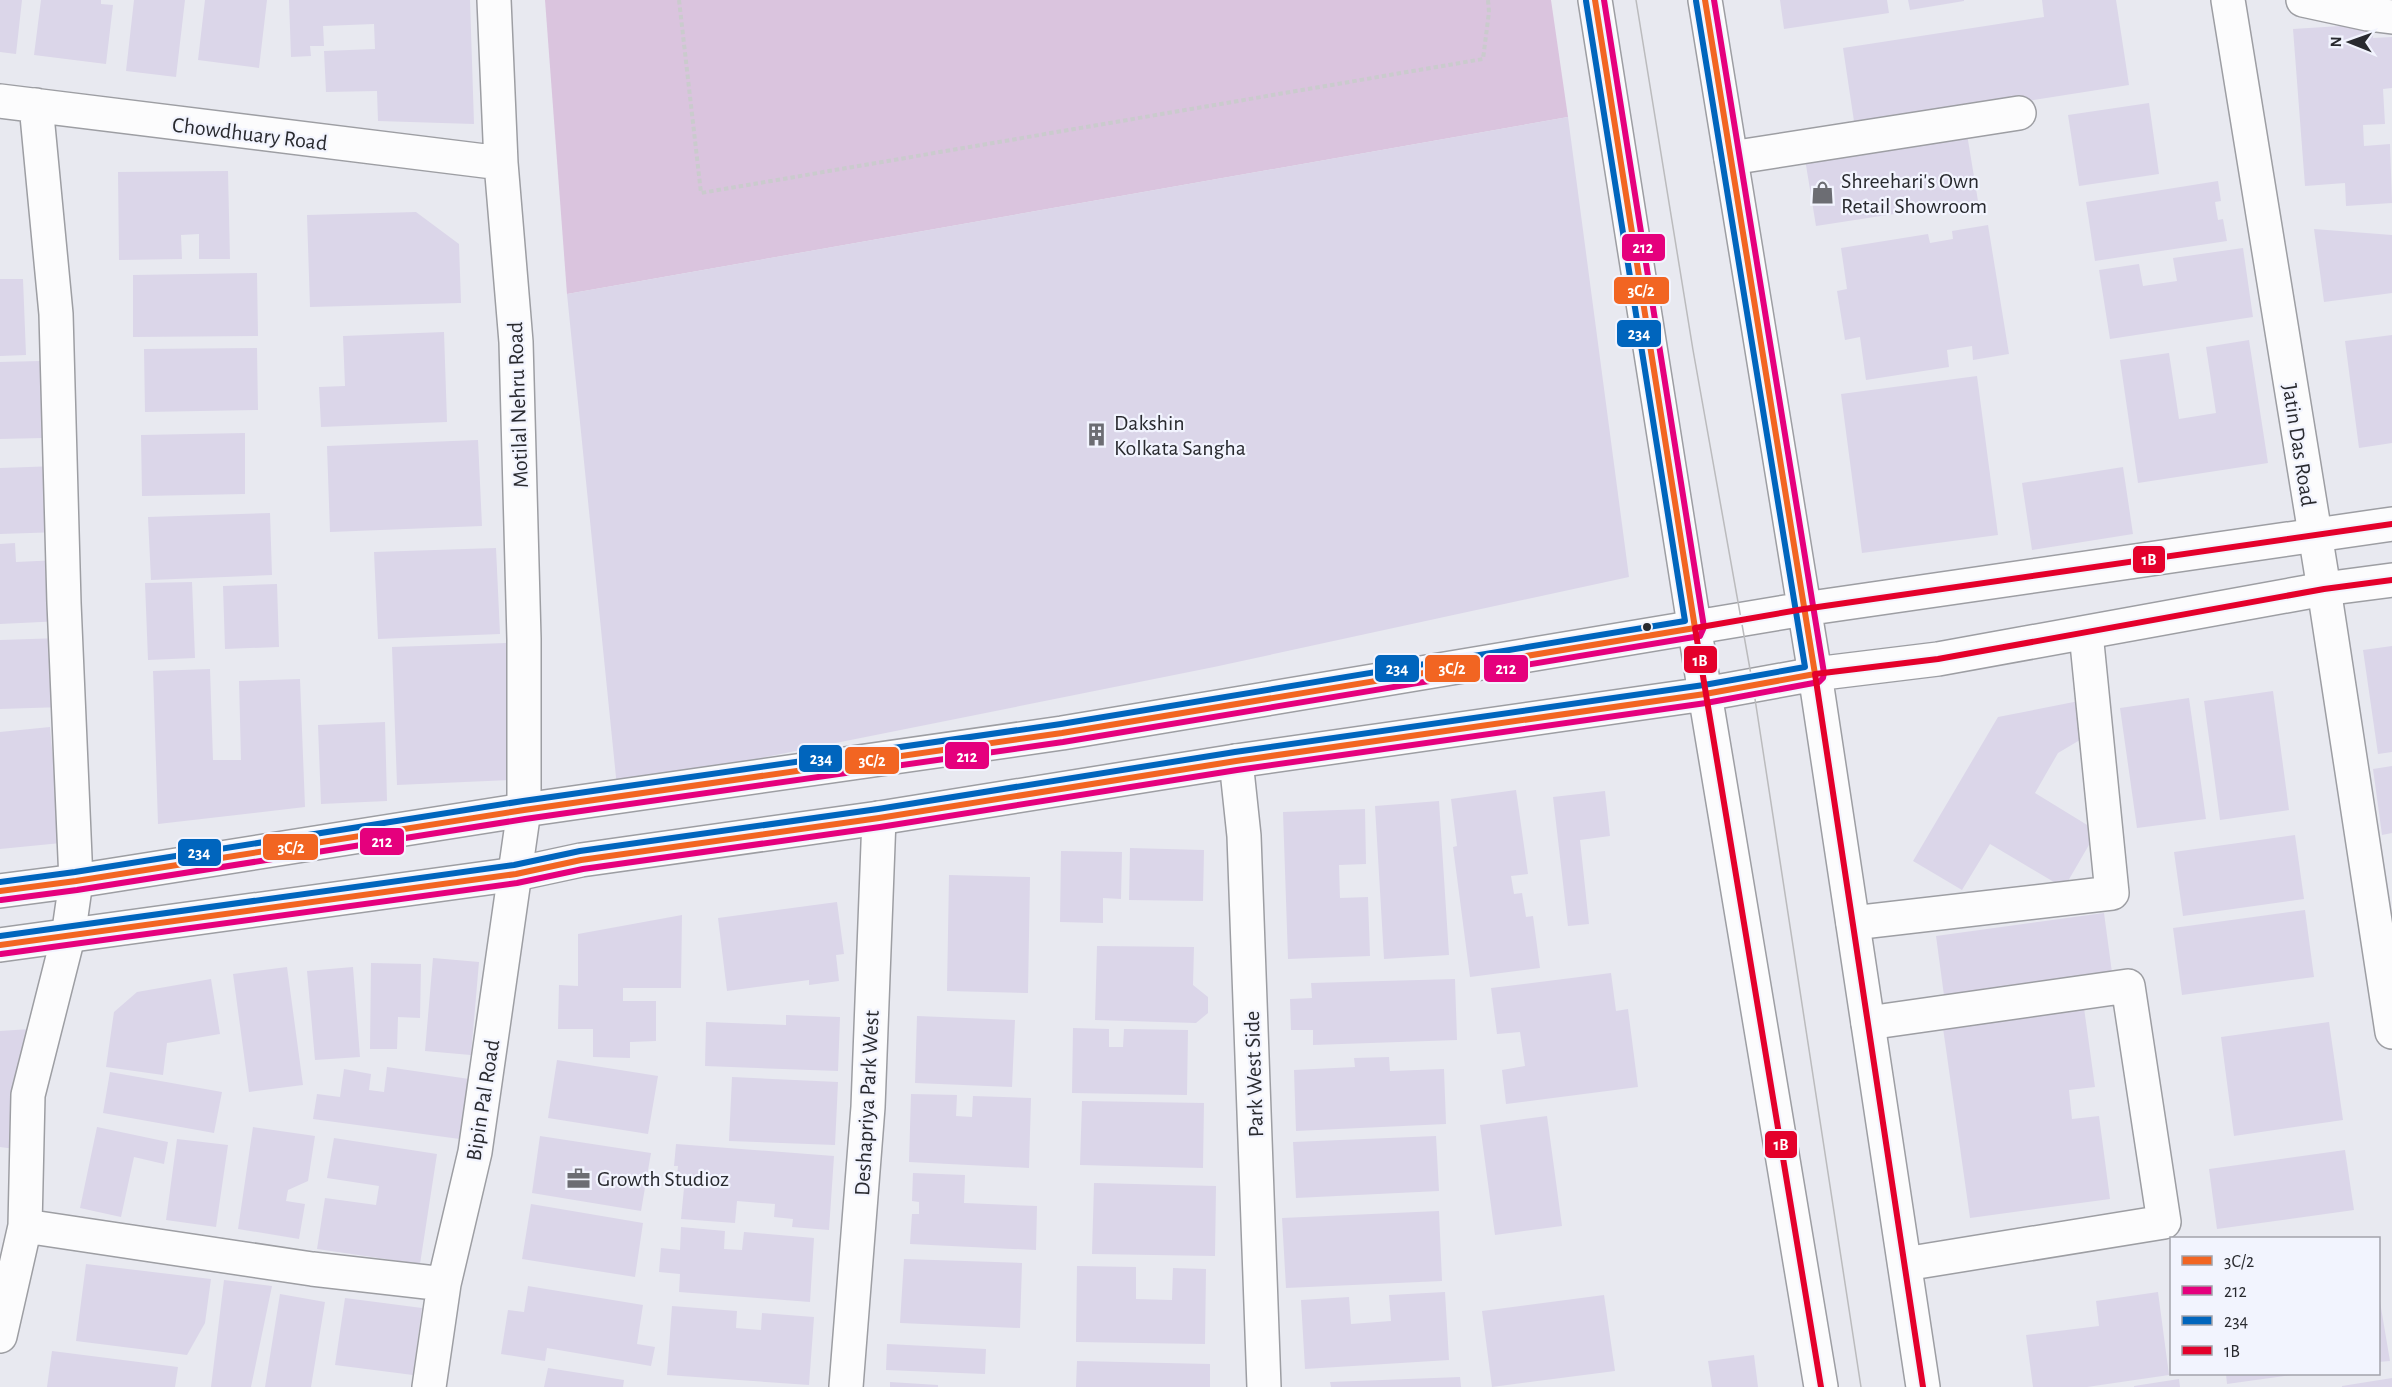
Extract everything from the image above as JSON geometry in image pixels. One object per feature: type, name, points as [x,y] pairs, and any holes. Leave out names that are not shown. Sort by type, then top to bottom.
[{"type":"main road","name":"Motilal Nehru Road","points":[[494,0],[501,163],[516,342],[524,639],[524,810]]},
{"type":"main road","points":[[1595,0],[1705,694],[1821,1387]]},
{"type":"main road","points":[[1705,0],[1815,674],[1923,1387]]},
{"type":"main road","name":"Jatin Das Road","points":[[2228,0],[2324,589],[2392,1032]]},
{"type":"main road","points":[[2303,0],[2392,17]]},
{"type":"main road","name":"Chowdhuary Road","points":[[0,101],[501,163]]},
{"type":"main road","points":[[0,1336],[25,1226],[28,1095],[68,937],[76,881],[64,603],[56,315],[36,105]]},
{"type":"main road","points":[[1731,158],[2019,113]]},
{"type":"main road","points":[[0,891],[524,810],[1062,733],[1804,609],[2392,524]]},
{"type":"main road","points":[[0,945],[516,874],[581,860],[879,818],[1236,760],[1705,694],[1815,674],[1938,659],[2324,589],[2392,580]]},
{"type":"main road","points":[[1853,923],[2112,893],[2086,633]]},
{"type":"main road","name":"Park West Side","points":[[1236,760],[1244,836],[1264,1387]]},
{"type":"main road","name":"Bipin Pal Road","points":[[429,1387],[444,1284],[475,1152],[524,810]]},
{"type":"main road","name":"Deshapriya Park West","points":[[846,1387],[868,1107],[879,818]]},
{"type":"main road","points":[[1868,1023],[2128,987],[2164,1222],[1905,1264]]},
{"type":"main road","points":[[25,1226],[312,1269],[444,1284]]},
{"type":"path","points":[[679,0],[701,193],[1483,59],[1489,12],[1488,0]]},
{"type":"shaded area","points":[[545,0],[1551,0],[1568,117],[567,294]]},
{"type":"building","points":[[0,0],[22,0],[16,54],[0,52]]},
{"type":"building","points":[[41,0],[101,0],[101,4],[113,5],[106,64],[34,55]]},
{"type":"building","points":[[134,0],[185,0],[176,77],[126,71]]},
{"type":"building","points":[[205,0],[267,0],[259,68],[198,60]]},
{"type":"building","points":[[289,0],[470,0],[474,124],[378,121],[377,91],[326,92],[324,51],[375,49],[374,24],[323,26],[324,46],[310,46],[311,56],[291,57]]},
{"type":"building","points":[[1780,0],[1887,0],[1889,13],[1784,29]]},
{"type":"building","points":[[1908,0],[1964,0],[1964,1],[1910,10]]},
{"type":"building","points":[[2042,0],[2116,0],[2129,85],[1855,128],[1843,48],[2044,17]]},
{"type":"building","points":[[2372,24],[2373,38],[2392,37],[2392,88],[2383,89],[2385,124],[2363,125],[2364,146],[2390,144],[2392,203],[2346,206],[2345,183],[2305,186],[2293,29]]},
{"type":"building","points":[[2149,103],[2159,174],[2079,186],[2068,115]]},
{"type":"building","name":"Dakshin Kolkata Sangha","points":[[1568,117],[1629,577],[1214,667],[617,787],[567,294]]},
{"type":"building","points":[[1967,134],[1978,201],[1816,226],[1805,159]]},
{"type":"building","points":[[228,171],[230,259],[199,259],[199,234],[181,235],[182,259],[119,260],[118,172]]},
{"type":"building","points":[[2218,181],[2221,201],[2215,202],[2218,220],[2223,219],[2227,241],[2095,261],[2086,202]]},
{"type":"building","points":[[416,212],[459,244],[461,303],[310,307],[307,215]]},
{"type":"building","points":[[1988,225],[2009,354],[1973,360],[1972,346],[1947,350],[1949,367],[1866,380],[1860,337],[1845,340],[1837,291],[1847,289],[1841,248],[1928,234],[1930,243],[1953,239],[1952,231]]},
{"type":"building","points":[[2314,229],[2392,235],[2392,293],[2324,302]]},
{"type":"building","points":[[2243,248],[2253,317],[2110,339],[2099,270],[2139,264],[2143,286],[2177,281],[2173,258]]},
{"type":"building","points":[[257,273],[258,336],[133,337],[133,275]]},
{"type":"building","points":[[0,279],[23,279],[26,355],[0,356]]},
{"type":"building","points":[[444,332],[447,422],[321,427],[319,387],[345,386],[343,336]]},
{"type":"building","points":[[2392,335],[2392,443],[2359,448],[2345,341]]},
{"type":"building","points":[[2249,340],[2268,463],[2138,483],[2120,360],[2169,353],[2179,419],[2216,413],[2206,347]]},
{"type":"building","points":[[257,348],[258,410],[145,412],[144,349]]},
{"type":"building","points":[[40,361],[43,438],[0,439],[0,362]]},
{"type":"building","points":[[1977,376],[1998,535],[1862,553],[1841,394]]},
{"type":"building","points":[[245,433],[245,494],[142,496],[141,435]]},
{"type":"building","points":[[478,440],[482,526],[330,532],[327,446]]},
{"type":"building","points":[[57,466],[60,532],[0,534],[0,468]]},
{"type":"building","points":[[2123,467],[2133,534],[2032,550],[2022,483]]},
{"type":"building","points":[[270,513],[272,575],[151,580],[148,517]]},
{"type":"building","points":[[15,543],[16,562],[59,560],[62,621],[0,624],[0,544]]},
{"type":"building","points":[[496,548],[500,634],[378,639],[374,552]]},
{"type":"building","points":[[192,582],[195,658],[148,660],[145,583]]},
{"type":"building","points":[[277,584],[279,647],[225,649],[223,586]]},
{"type":"building","points":[[61,638],[63,707],[0,709],[0,640]]},
{"type":"building","points":[[506,643],[511,780],[397,785],[392,647]]},
{"type":"building","points":[[2392,646],[2392,752],[2378,754],[2363,650]]},
{"type":"building","points":[[210,669],[213,760],[241,760],[239,681],[300,679],[305,807],[158,824],[153,671]]},
{"type":"building","points":[[2273,691],[2289,810],[2220,820],[2204,701]]},
{"type":"building","points":[[2189,698],[2206,819],[2137,828],[2120,708]]},
{"type":"building","points":[[2079,701],[2095,731],[2058,753],[2035,793],[2097,831],[2064,888],[1990,844],[1962,890],[1913,861],[1998,717]]},
{"type":"building","points":[[385,722],[387,801],[321,804],[318,725]]},
{"type":"building","points":[[50,727],[61,843],[0,849],[0,732]]},
{"type":"building","points":[[2392,766],[2392,833],[2382,835],[2373,769]]},
{"type":"building","points":[[1516,790],[1528,874],[1511,876],[1514,894],[1522,893],[1526,917],[1533,916],[1540,968],[1470,977],[1453,847],[1457,846],[1451,799]]},
{"type":"building","points":[[1605,791],[1610,836],[1580,840],[1589,924],[1568,926],[1553,797]]},
{"type":"building","points":[[1439,801],[1449,955],[1384,959],[1375,806]]},
{"type":"building","points":[[1365,809],[1366,864],[1339,865],[1340,898],[1368,897],[1370,956],[1288,959],[1283,812]]},
{"type":"building","points":[[2295,835],[2304,899],[2183,916],[2174,852]]},
{"type":"building","points":[[1130,848],[1204,850],[1203,901],[1129,900]]},
{"type":"building","points":[[1061,851],[1122,852],[1121,899],[1103,898],[1103,923],[1060,922]]},
{"type":"building","points":[[949,875],[1030,877],[1028,993],[947,991]]},
{"type":"building","points":[[837,902],[844,954],[836,955],[839,981],[809,985],[809,980],[727,991],[718,918]]},
{"type":"building","points":[[2305,910],[2314,977],[2182,995],[2173,928]]},
{"type":"building","points":[[2104,913],[2113,980],[1945,1003],[1936,936]]},
{"type":"building","points":[[682,915],[681,988],[623,988],[623,1001],[656,1001],[656,1041],[630,1042],[630,1058],[593,1057],[593,1029],[558,1029],[559,985],[578,986],[578,934]]},
{"type":"building","points":[[1097,946],[1194,947],[1193,985],[1208,997],[1208,1013],[1196,1023],[1095,1020]]},
{"type":"building","points":[[433,958],[479,962],[471,1055],[425,1051]]},
{"type":"building","points":[[371,963],[421,964],[420,1018],[398,1017],[397,1049],[370,1049]]},
{"type":"building","points":[[287,967],[303,1085],[249,1092],[233,974]]},
{"type":"building","points":[[353,967],[360,1057],[315,1060],[307,971]]},
{"type":"building","points":[[1611,973],[1616,1011],[1628,1009],[1638,1087],[1506,1104],[1502,1070],[1525,1066],[1520,1032],[1497,1034],[1491,988]]},
{"type":"building","points":[[211,979],[220,1034],[167,1043],[163,1075],[106,1067],[114,1012],[137,992]]},
{"type":"building","points":[[1455,979],[1457,1040],[1313,1045],[1313,1030],[1291,1030],[1290,999],[1312,998],[1311,983]]},
{"type":"building","points":[[2084,1008],[2095,1087],[2069,1090],[2072,1119],[2099,1116],[2110,1199],[1970,1218],[1943,1028]]},
{"type":"building","points":[[786,1015],[840,1017],[838,1071],[705,1066],[706,1022],[786,1025]]},
{"type":"building","points":[[917,1016],[1015,1020],[1012,1087],[915,1083]]},
{"type":"building","points":[[2329,1022],[2343,1120],[2234,1136],[2221,1037]]},
{"type":"building","points":[[1073,1028],[1109,1029],[1109,1047],[1123,1047],[1124,1029],[1188,1030],[1187,1095],[1072,1093]]},
{"type":"building","points":[[30,1029],[15,1149],[0,1147],[0,1031]]},
{"type":"building","points":[[1389,1057],[1390,1071],[1444,1069],[1446,1124],[1296,1131],[1294,1070],[1355,1067],[1354,1058]]},
{"type":"building","points":[[557,1060],[658,1076],[648,1134],[548,1118]]},
{"type":"building","points":[[387,1067],[476,1080],[467,1140],[313,1119],[317,1094],[340,1097],[344,1069],[371,1074],[369,1090],[384,1092]]},
{"type":"building","points":[[110,1072],[222,1092],[214,1133],[103,1113]]},
{"type":"building","points":[[732,1077],[838,1082],[835,1145],[729,1141]]},
{"type":"building","points":[[911,1094],[957,1095],[956,1116],[972,1117],[973,1096],[1031,1098],[1029,1168],[909,1162]]},
{"type":"building","points":[[1082,1101],[1204,1103],[1203,1168],[1080,1165]]},
{"type":"building","points":[[1547,1116],[1562,1226],[1495,1235],[1480,1125]]},
{"type":"building","points":[[97,1127],[168,1142],[164,1164],[134,1157],[121,1217],[80,1208]]},
{"type":"building","points":[[253,1127],[315,1136],[308,1181],[288,1190],[286,1201],[305,1204],[299,1239],[238,1229]]},
{"type":"building","points":[[540,1136],[651,1153],[641,1211],[532,1193]]},
{"type":"building","points":[[1436,1136],[1439,1191],[1296,1198],[1293,1142]]},
{"type":"building","points":[[334,1138],[437,1154],[420,1264],[317,1249],[325,1198],[376,1205],[379,1186],[327,1178]]},
{"type":"building","points":[[177,1139],[228,1145],[216,1227],[166,1220]]},
{"type":"building","points":[[676,1144],[834,1156],[829,1230],[792,1227],[793,1219],[774,1217],[775,1204],[737,1201],[735,1223],[681,1219],[684,1188],[676,1187],[678,1166],[674,1166]]},
{"type":"building","points":[[2345,1150],[2354,1210],[2217,1229],[2209,1169]]},
{"type":"building","points":[[913,1173],[965,1175],[964,1203],[1037,1206],[1036,1250],[910,1244],[912,1214],[919,1214],[919,1202],[912,1201]]},
{"type":"building","points":[[1094,1183],[1216,1186],[1215,1256],[1092,1254]]},
{"type":"building","points":[[531,1204],[643,1223],[635,1277],[522,1259]]},
{"type":"building","points":[[1439,1211],[1442,1281],[1286,1288],[1282,1218]]},
{"type":"building","points":[[681,1227],[725,1231],[724,1249],[742,1250],[744,1232],[814,1238],[810,1302],[679,1292],[680,1274],[659,1272],[661,1248],[680,1250]]},
{"type":"building","points":[[904,1259],[1022,1263],[1020,1328],[900,1323]]},
{"type":"building","points":[[86,1264],[211,1279],[205,1323],[187,1355],[76,1341]]},
{"type":"building","points":[[1077,1266],[1136,1267],[1136,1299],[1172,1300],[1173,1268],[1206,1269],[1205,1344],[1076,1342]]},
{"type":"building","points":[[224,1280],[272,1286],[251,1387],[211,1387]]},
{"type":"building","points":[[528,1286],[643,1305],[637,1344],[655,1347],[651,1366],[547,1348],[545,1361],[501,1354],[508,1310],[524,1312]]},
{"type":"building","points":[[1445,1292],[1449,1360],[1305,1369],[1301,1300],[1349,1297],[1351,1324],[1391,1321],[1389,1295]]},
{"type":"building","points":[[2158,1292],[2169,1375],[2087,1387],[2033,1387],[2026,1335],[2099,1326],[2096,1301]]},
{"type":"building","points":[[280,1294],[325,1302],[311,1387],[265,1387]]},
{"type":"building","points":[[1604,1295],[1615,1371],[1492,1387],[1482,1311]]},
{"type":"building","points":[[345,1298],[422,1308],[413,1375],[335,1365]]},
{"type":"building","points":[[2380,1302],[2390,1361],[2380,1362]]},
{"type":"building","points":[[672,1306],[737,1311],[736,1328],[761,1330],[762,1313],[814,1317],[809,1385],[667,1375]]},
{"type":"building","points":[[887,1344],[986,1349],[985,1374],[886,1370]]},
{"type":"building","points":[[52,1351],[178,1367],[175,1387],[47,1387]]},
{"type":"building","points":[[1754,1355],[1758,1387],[1712,1387],[1708,1361]]},
{"type":"building","points":[[1077,1361],[1210,1364],[1210,1387],[1076,1387]]},
{"type":"building","points":[[548,1368],[624,1380],[623,1387],[544,1387]]},
{"type":"building","points":[[2226,1375],[2292,1375],[2227,1384]]},
{"type":"building","points":[[1460,1377],[1461,1387],[1331,1387],[1330,1382]]},
{"type":"building","points":[[2392,1378],[2392,1387],[2342,1387],[2342,1386]]},
{"type":"building","points":[[2179,1379],[2180,1387],[2134,1387],[2134,1386]]},
{"type":"building","points":[[890,1382],[938,1385],[938,1387],[890,1387]]},
{"type":"tram line","points":[[1636,0],[1693,350],[1753,686],[1861,1387]]},
{"type":"transit line","name":"3C/2","points":[[0,891],[524,810],[1062,733],[1695,628],[1595,0]]},
{"type":"transit line","name":"212","points":[[1,900],[525,819],[1063,742],[1700,636],[1704,627],[1604,0]]},
{"type":"transit line","name":"3C/2","points":[[0,945],[516,874],[581,860],[879,818],[1236,761],[1705,694],[1815,674],[1705,0]]},
{"type":"transit line","name":"212","points":[[1,954],[517,883],[583,869],[880,827],[1237,770],[1706,703],[1819,682],[1824,673],[1714,0]]},
{"type":"transit line","name":"234","points":[[0,882],[523,801],[1061,724],[1685,621],[1586,1]]},
{"type":"transit line","name":"234","points":[[0,936],[514,865],[580,851],[878,809],[1235,752],[1704,685],[1805,667],[1696,1]]},
{"type":"transit line","name":"1B","points":[[1821,1387],[1695,628],[1804,609],[2392,524]]},
{"type":"transit line","name":"1B","points":[[1923,1387],[1815,674],[1938,659],[2324,589],[2392,580]]},
{"type":"place","name":"Shreehari's Own Retail Showroom","points":[[1823,193]]},
{"type":"place","name":"Dakshin Kolkata Sangha","points":[[1096,435]]},
{"type":"place","name":"Growth Studioz","points":[[579,1178]]}]
